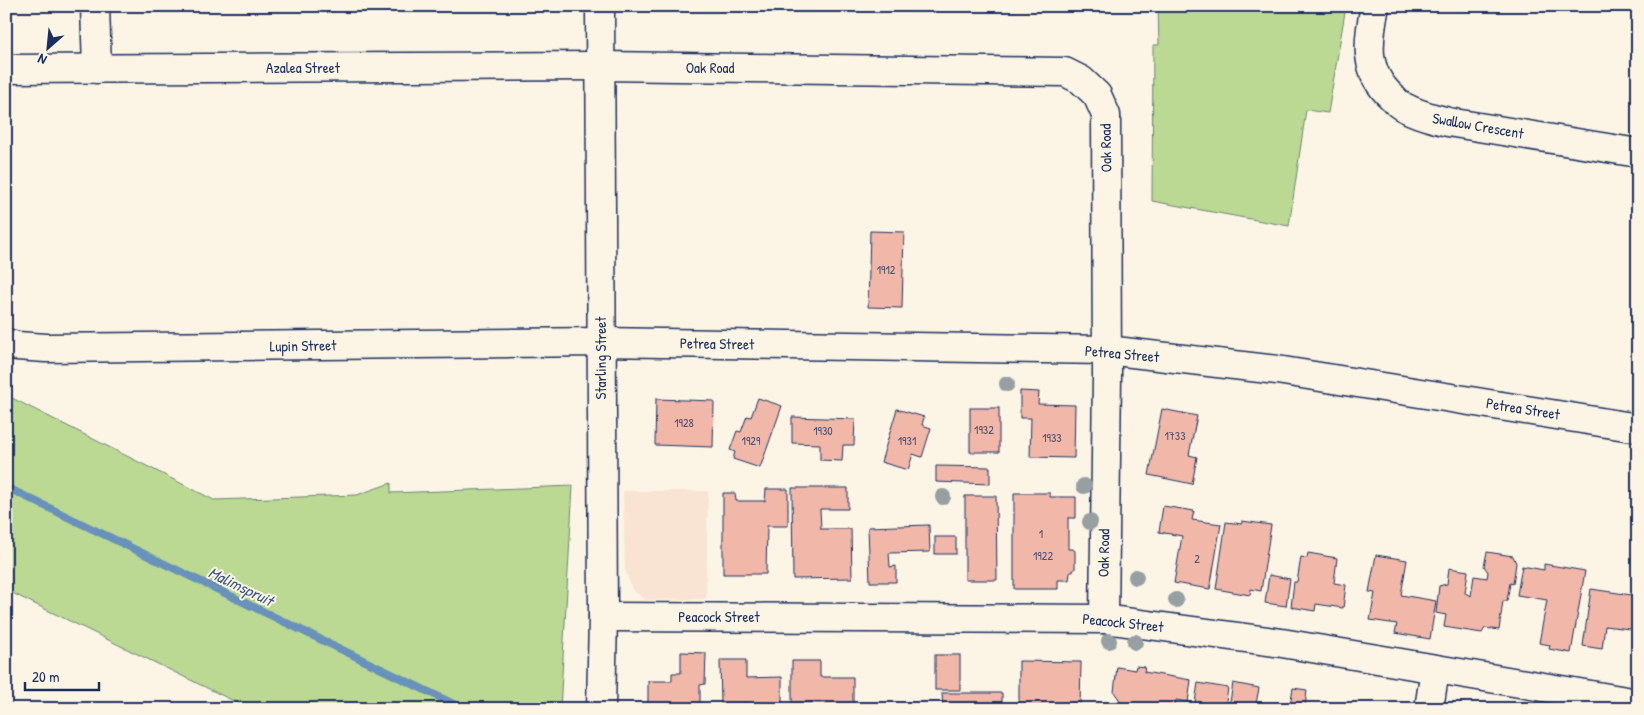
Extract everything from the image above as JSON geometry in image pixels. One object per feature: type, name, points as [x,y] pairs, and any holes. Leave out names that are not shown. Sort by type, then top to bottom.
[{"type":"street","points":[[95,6],[97,69]]},
{"type":"street","name":"Starling Street","points":[[600,6],[603,617],[601,709]]},
{"type":"street","name":"Swallow Crescent","points":[[1375,6],[1369,45],[1372,68],[1384,91],[1402,106],[1420,115],[1448,122],[1638,153]]},
{"type":"street","name":"Azalea Street","points":[[6,70],[600,66]]},
{"type":"street","name":"Oak Road","points":[[600,66],[1048,70],[1064,72],[1081,80],[1097,95],[1106,115],[1107,350],[1104,618]]},
{"type":"street","name":"Lupin Street","points":[[6,343],[17,346],[46,348],[601,342]]},
{"type":"street","name":"Petrea Street","points":[[601,342],[1107,350],[1287,372],[1638,428]]},
{"type":"street","name":"Peacock Street","points":[[603,617],[1104,618],[1282,643],[1638,703]]},
{"type":"street","points":[[1429,709],[1435,669]]},
{"type":"shaded area","points":[[623,491],[708,491],[706,599],[646,600],[632,590],[625,569]]},
{"type":"green space","points":[[1158,6],[1346,6],[1328,113],[1306,110],[1289,226],[1152,201],[1153,45],[1159,45]]},
{"type":"green space","points":[[6,395],[214,500],[357,495],[391,483],[391,493],[573,486],[560,709],[250,709],[6,590]]},
{"type":"building","points":[[870,231],[904,232],[902,308],[868,307]]},
{"type":"building","points":[[1020,391],[1039,392],[1038,404],[1075,405],[1074,458],[1030,457],[1031,418],[1020,418]]},
{"type":"building","points":[[758,398],[782,406],[760,468],[733,459],[735,452],[730,450],[737,431],[741,432],[747,416],[751,417]]},
{"type":"building","points":[[656,399],[714,401],[713,447],[655,445]]},
{"type":"building","points":[[970,408],[999,408],[999,452],[970,452]]},
{"type":"building","points":[[897,409],[924,417],[922,425],[931,428],[922,457],[913,454],[908,470],[881,462]]},
{"type":"building","points":[[1162,409],[1197,416],[1189,455],[1197,457],[1192,484],[1149,475]]},
{"type":"building","points":[[792,417],[855,419],[854,445],[843,445],[842,461],[820,460],[820,444],[792,443]]},
{"type":"building","points":[[936,466],[990,467],[990,484],[936,482]]},
{"type":"building","points":[[792,488],[848,488],[848,509],[820,509],[821,529],[851,529],[852,578],[793,579]]},
{"type":"building","points":[[766,489],[788,489],[788,526],[767,526],[766,574],[723,574],[723,493],[735,493],[736,501],[765,501]]},
{"type":"building","points":[[1014,493],[1050,493],[1050,497],[1076,497],[1076,518],[1068,518],[1068,549],[1075,551],[1075,569],[1070,573],[1069,580],[1058,580],[1058,589],[1014,589]]},
{"type":"building","points":[[965,496],[996,496],[997,580],[965,580]]},
{"type":"building","points":[[1163,506],[1194,511],[1192,520],[1221,524],[1210,589],[1174,583],[1182,536],[1159,532]]},
{"type":"building","points":[[1242,521],[1271,525],[1261,591],[1251,589],[1250,595],[1216,589],[1226,522],[1242,524]]},
{"type":"building","points":[[929,525],[930,552],[889,553],[890,567],[896,566],[896,582],[870,582],[868,527]]},
{"type":"building","points":[[935,537],[956,537],[956,554],[935,554]]},
{"type":"building","points":[[1487,552],[1513,556],[1516,563],[1513,584],[1510,583],[1507,601],[1503,601],[1499,630],[1485,628],[1482,633],[1444,627],[1446,615],[1436,613],[1439,586],[1447,584],[1449,568],[1468,571],[1465,593],[1471,596],[1474,576],[1487,578],[1488,572],[1484,566]]},
{"type":"building","points":[[1308,553],[1337,558],[1334,583],[1346,585],[1343,608],[1316,604],[1315,611],[1291,607],[1294,582],[1297,582],[1301,557],[1307,558]]},
{"type":"building","points":[[1376,555],[1407,560],[1401,595],[1436,601],[1430,639],[1395,633],[1397,624],[1370,620],[1375,593],[1369,592]]},
{"type":"building","points":[[1544,564],[1585,571],[1571,653],[1549,649],[1550,645],[1539,643],[1547,600],[1517,595],[1522,566],[1544,570]]},
{"type":"building","points":[[1269,575],[1290,579],[1286,606],[1265,603]]},
{"type":"building","points":[[1591,589],[1638,596],[1638,630],[1605,626],[1602,649],[1583,646]]},
{"type":"building","points":[[681,652],[706,653],[705,684],[700,685],[700,709],[659,709],[659,705],[648,705],[648,681],[672,681],[672,673],[681,673]]},
{"type":"building","points":[[935,655],[960,655],[960,690],[935,690]]},
{"type":"building","points":[[720,660],[746,660],[746,678],[782,677],[782,709],[749,709],[749,703],[721,704]]},
{"type":"building","points":[[792,661],[820,661],[820,677],[853,677],[853,709],[825,709],[825,703],[792,703]]},
{"type":"building","points":[[1019,661],[1081,662],[1080,706],[1019,705]]},
{"type":"building","points":[[1136,666],[1145,667],[1144,672],[1191,680],[1188,702],[1176,700],[1174,709],[1126,709],[1114,692],[1117,667],[1135,670]]},
{"type":"building","points":[[1198,683],[1228,688],[1226,701],[1230,702],[1233,683],[1259,688],[1255,709],[1194,709]]},
{"type":"building","points":[[1293,688],[1307,690],[1305,708],[1290,705]]},
{"type":"building","points":[[942,693],[1002,693],[1002,709],[943,709]]},
{"type":"waterway","name":"Malimspruit","points":[[6,487],[464,709]]}]
